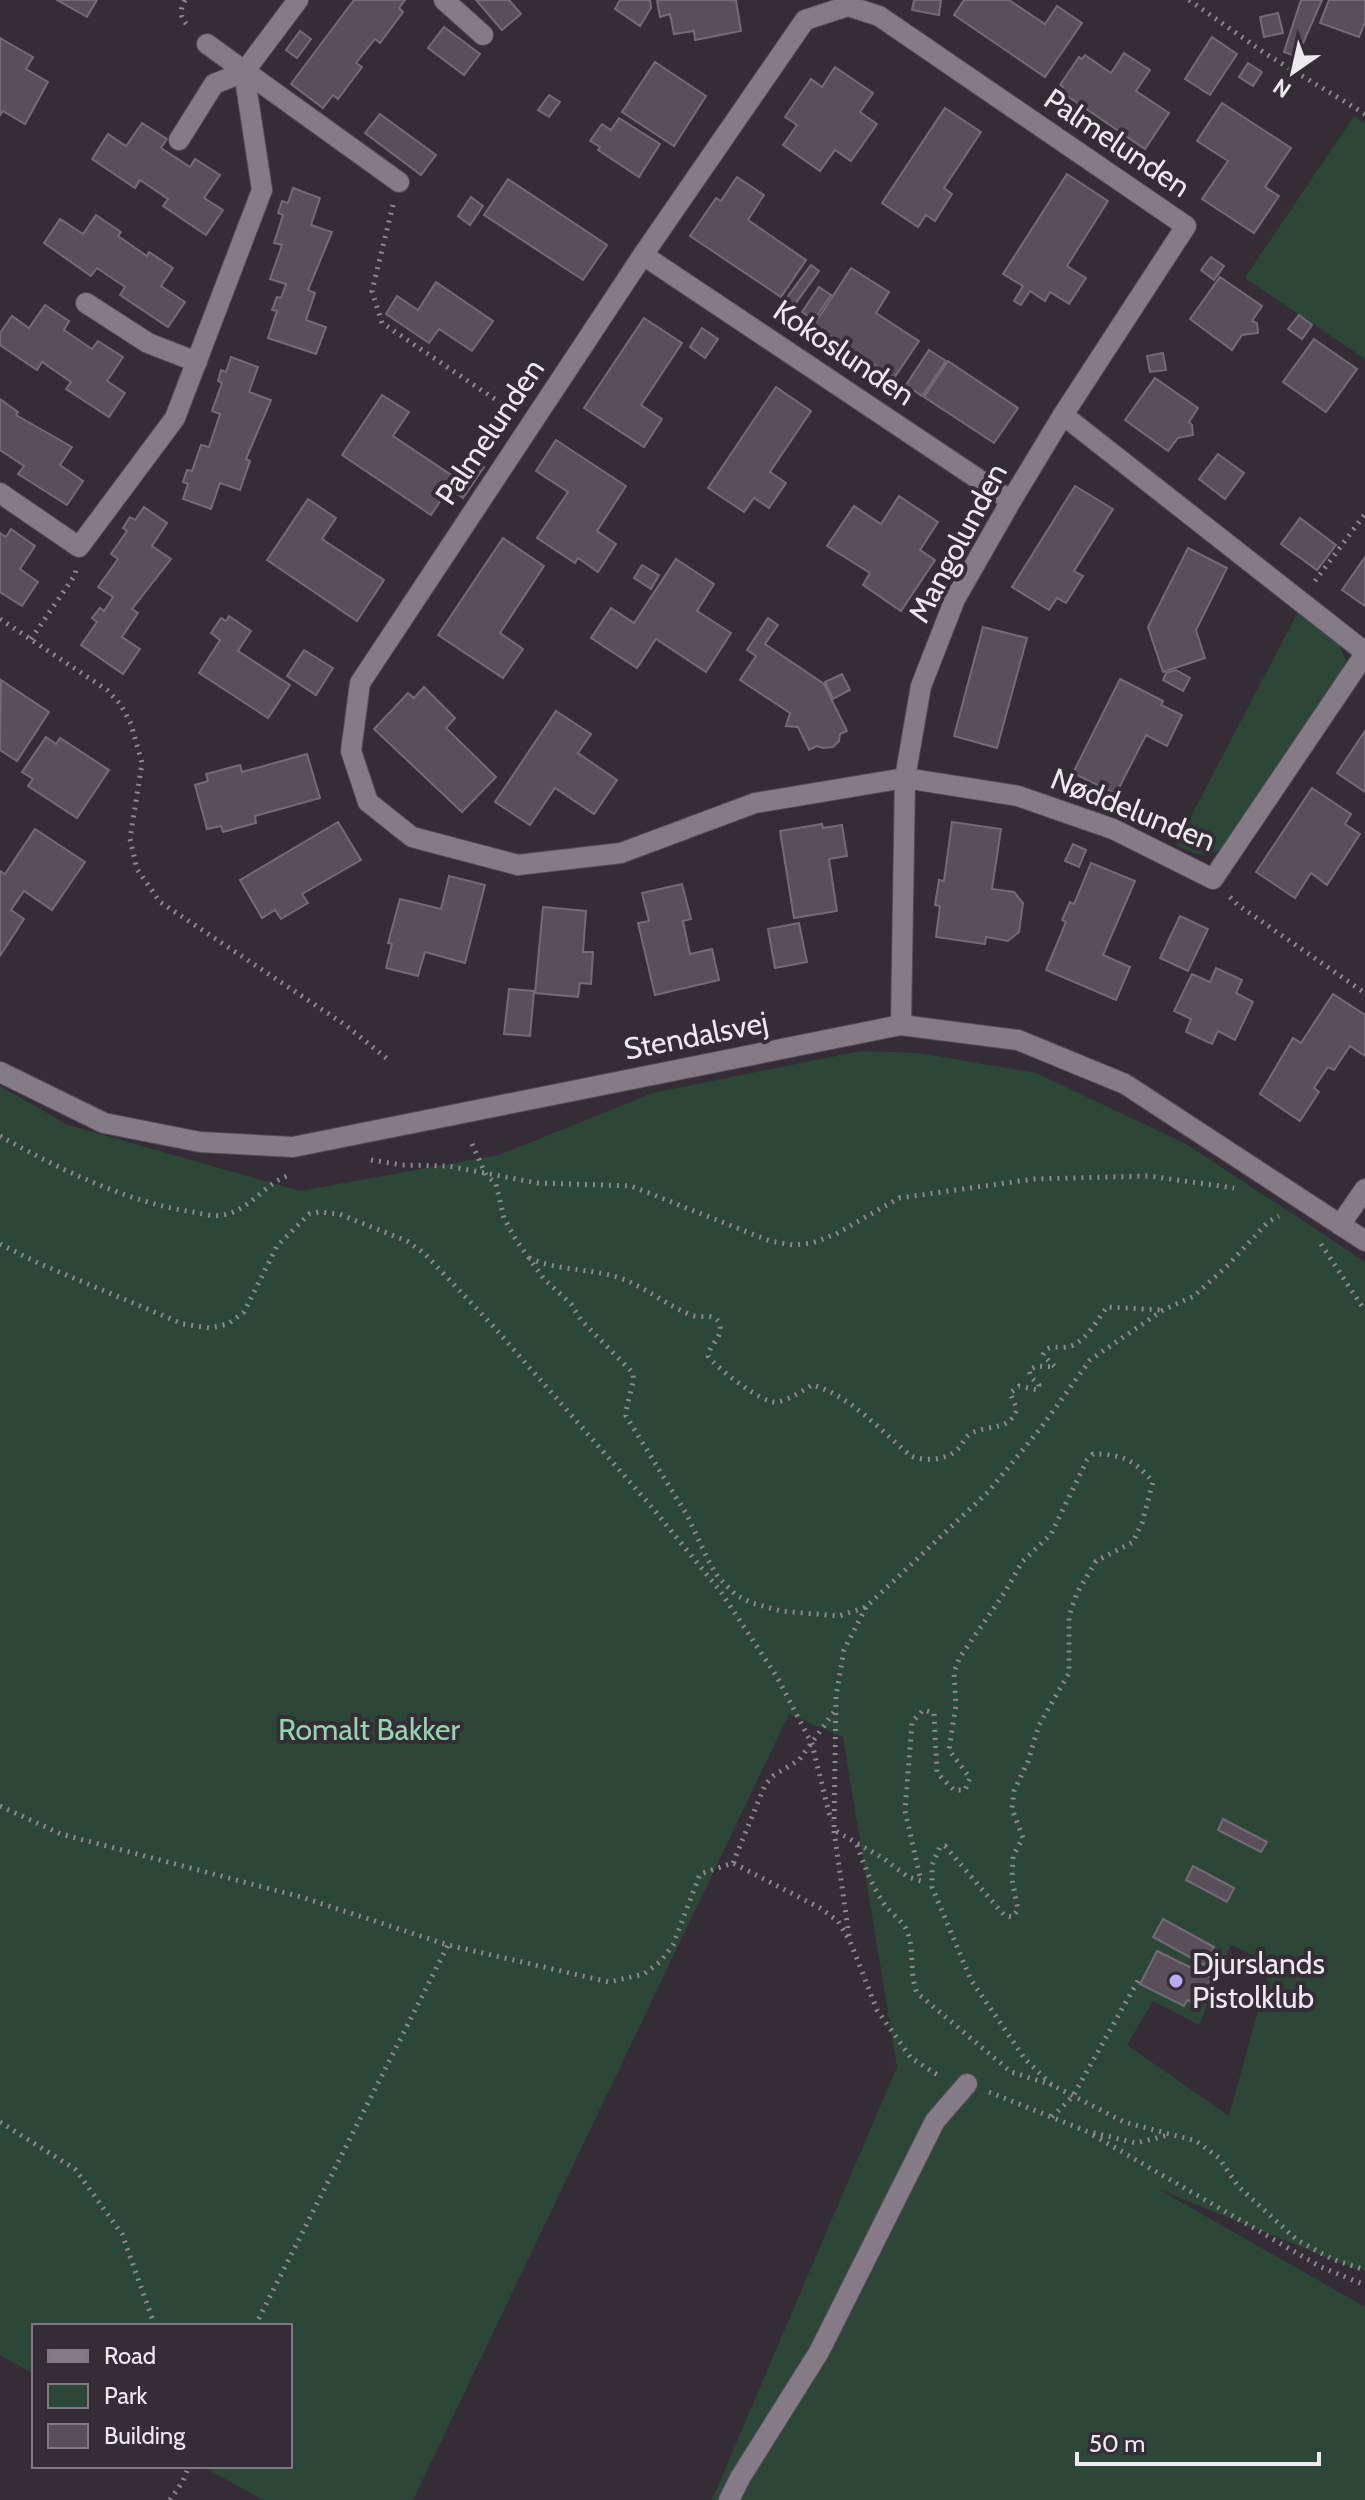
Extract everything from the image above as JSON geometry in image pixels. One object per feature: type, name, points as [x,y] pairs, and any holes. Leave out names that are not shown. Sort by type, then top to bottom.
[{"type":"street","points":[[179,140],[214,84],[244,72],[298,0]]},
{"type":"street","points":[[444,0],[483,35]]},
{"type":"street","name":"Palmelunden","points":[[905,778],[755,803],[621,853],[518,865],[412,837],[368,802],[351,751],[360,683],[643,255],[805,20],[848,6],[879,16],[1186,226]]},
{"type":"street","points":[[207,44],[399,182]]},
{"type":"street","points":[[0,493],[79,547],[175,418],[262,190],[244,72]]},
{"type":"street","name":"Mangolunden","points":[[901,1025],[905,778],[921,686],[955,599],[1011,501],[1186,226]]},
{"type":"street","name":"Kokoslunden","points":[[643,255],[1011,501]]},
{"type":"street","points":[[86,303],[148,343],[197,362]]},
{"type":"street","name":"Nøddelunden","points":[[905,778],[1018,796],[1113,829],[1213,879],[1365,653],[1063,415]]},
{"type":"street","name":"Stendalsvej","points":[[0,1072],[104,1123],[200,1142],[293,1147],[901,1025],[1018,1040],[1125,1084],[1365,1241]]},
{"type":"street","points":[[1340,1225],[1365,1189]]},
{"type":"street","points":[[729,2500],[819,2352],[935,2121],[967,2084]]},
{"type":"path","points":[[1189,0],[1266,54],[1365,114]]},
{"type":"path","points":[[399,182],[372,291],[382,323],[532,424]]},
{"type":"path","points":[[1300,601],[1365,514]]},
{"type":"path","points":[[31,639],[75,575],[79,547]]},
{"type":"path","points":[[0,619],[107,690],[121,705],[131,724],[142,763],[130,839],[137,869],[160,902],[344,1024],[389,1060]]},
{"type":"path","points":[[1213,879],[1238,905],[1365,993]]},
{"type":"path","points":[[0,1136],[113,1190],[177,1210],[219,1217],[237,1212],[271,1184],[293,1174]]},
{"type":"path","points":[[472,1144],[486,1175],[496,1184],[504,1218],[544,1279],[571,1304],[581,1320],[633,1373],[626,1399],[626,1416],[687,1515],[718,1577],[736,1595],[781,1611],[839,1616],[866,1607]]},
{"type":"path","points":[[367,1160],[402,1165],[448,1166],[537,1183],[631,1186],[770,1241],[793,1245],[812,1243],[836,1234],[899,1198],[1034,1179],[1149,1176],[1245,1190]]},
{"type":"path","points":[[834,1830],[834,1711],[844,1650],[866,1607],[988,1492],[1040,1429],[1090,1360],[1163,1310],[1194,1296],[1268,1222],[1284,1214],[1271,1205]]},
{"type":"path","points":[[0,1244],[183,1324],[210,1328],[228,1324],[244,1312],[277,1246],[309,1214],[339,1214],[407,1241],[425,1254],[494,1327],[650,1505],[721,1592],[777,1677],[812,1744],[834,1830],[850,1941]]},
{"type":"path","points":[[1317,1240],[1365,1311]]},
{"type":"path","points":[[529,1257],[542,1264],[620,1278],[695,1316],[712,1316],[718,1321],[720,1329],[708,1349],[708,1356],[736,1381],[772,1403],[812,1385],[818,1387],[846,1402],[911,1456],[920,1460],[953,1453],[970,1434],[1003,1426],[1010,1421],[1017,1409],[1010,1398],[1013,1390],[1019,1386],[1038,1390],[1039,1385],[1029,1370],[1037,1366],[1055,1367],[1043,1355],[1045,1349],[1067,1348],[1081,1341],[1107,1307],[1163,1310]]},
{"type":"path","points":[[834,1830],[883,1858],[908,1877],[921,1881],[905,1811],[912,1722],[923,1710],[934,1713],[937,1773],[954,1790],[965,1790],[970,1778],[949,1750],[956,1705],[954,1672],[960,1657],[1022,1562],[1051,1534],[1087,1460],[1093,1454],[1104,1454],[1136,1463],[1153,1482],[1142,1523],[1133,1542],[1096,1561],[1077,1593],[1069,1616],[1069,1673],[1039,1725],[1028,1761],[1014,1791],[1012,1809],[1023,1838],[1013,1856],[1012,1879],[1018,1910],[1012,1917],[1004,1915],[945,1846],[940,1847],[932,1865],[932,1887],[971,1980],[1025,2059],[1052,2085]]},
{"type":"path","points":[[733,1863],[765,1785],[773,1776],[799,1760],[834,1711]]},
{"type":"path","points":[[0,1806],[61,1834],[301,1897],[448,1945],[609,1982],[644,1974],[661,1961],[673,1945],[700,1874],[733,1863],[820,1908],[838,1921],[850,1941],[877,2010],[911,2058],[936,2076],[967,2084],[1086,2131],[1321,2267],[1365,2285]]},
{"type":"path","points":[[857,1844],[871,1883],[885,1906],[906,1930],[912,1953],[912,1982],[917,1993],[1011,2072],[1052,2085],[1124,2122],[1196,2141],[1219,2158],[1238,2186],[1297,2240],[1332,2259],[1365,2270]]},
{"type":"path","points":[[256,2324],[448,1945]]},
{"type":"path","points":[[1052,2117],[1073,2096],[1140,1977]]},
{"type":"path","points":[[0,2122],[75,2169],[122,2234],[154,2324]]},
{"type":"path","points":[[1086,2131],[1136,2143],[1172,2134]]},
{"type":"path","points":[[170,2500],[188,2468]]},
{"type":"green space","points":[[1354,116],[1365,123],[1365,359],[1245,278]]},
{"type":"green space","points":[[1298,612],[1336,638],[1346,661],[1341,674],[1221,849],[1204,855],[1176,845]]},
{"type":"green space","name":"Romalt Bakker","points":[[861,1051],[918,1053],[1036,1073],[1186,1144],[1365,1262],[1365,2270],[1353,2268],[1158,2189],[1365,2307],[1365,2500],[712,2500],[897,2067],[843,1737],[789,1714],[413,2500],[263,2500],[206,2468],[292,2468],[292,2324],[32,2324],[32,2373],[0,2355],[0,1086],[68,1125],[300,1191],[499,1155],[653,1093]],"holes":[[[1231,1945],[1271,1964],[1229,2116],[1127,2045],[1153,2001],[1199,2025]]]},
{"type":"building","points":[[57,0],[97,0],[87,17]]},
{"type":"building","points":[[354,0],[405,0],[399,8],[403,12],[380,43],[375,39],[356,63],[362,67],[338,99],[333,95],[323,108],[291,84]]},
{"type":"building","points":[[476,0],[509,0],[521,14],[502,30]]},
{"type":"building","points":[[620,0],[650,0],[651,8],[640,26],[615,9]]},
{"type":"building","points":[[657,0],[736,0],[741,31],[695,40],[694,31],[674,34],[670,14],[660,17]]},
{"type":"building","points":[[914,0],[941,0],[939,15],[912,10]]},
{"type":"building","points":[[964,0],[1009,0],[1045,24],[1057,6],[1082,23],[1045,77],[954,15]]},
{"type":"building","points":[[1301,0],[1322,0],[1297,57],[1284,52]]},
{"type":"building","points":[[1329,0],[1365,0],[1365,22],[1359,37],[1320,23]]},
{"type":"building","points":[[1278,13],[1283,33],[1264,37],[1260,17]]},
{"type":"building","points":[[444,27],[480,54],[464,75],[428,48]]},
{"type":"building","points":[[300,31],[311,39],[297,58],[286,50]]},
{"type":"building","points":[[1212,37],[1237,54],[1210,95],[1185,79]]},
{"type":"building","points":[[0,38],[33,57],[26,69],[48,82],[25,124],[3,111],[0,115]]},
{"type":"building","points":[[1124,53],[1150,70],[1136,91],[1169,113],[1145,149],[1060,91],[1063,87],[1060,85],[1079,57],[1082,59],[1085,55],[1111,73]]},
{"type":"building","points":[[655,62],[706,96],[674,146],[622,112]]},
{"type":"building","points":[[1248,63],[1262,72],[1253,86],[1239,77]]},
{"type":"building","points":[[835,67],[873,93],[860,112],[877,124],[851,161],[835,150],[820,171],[783,145],[797,125],[785,117],[811,79],[822,87]]},
{"type":"building","points":[[549,95],[560,102],[549,117],[538,110]]},
{"type":"building","points":[[1222,103],[1291,148],[1265,187],[1279,196],[1254,233],[1202,199],[1228,161],[1197,141]]},
{"type":"building","points":[[945,108],[981,132],[944,188],[952,194],[935,221],[926,215],[918,227],[882,203]]},
{"type":"building","points":[[380,114],[436,155],[421,175],[365,133]]},
{"type":"building","points":[[619,118],[660,144],[639,177],[598,150],[600,147],[590,141],[602,124],[611,130]]},
{"type":"building","points":[[142,123],[167,139],[161,148],[190,167],[195,159],[220,175],[204,198],[223,210],[206,235],[163,206],[168,199],[140,180],[135,188],[92,159],[108,134],[126,146]]},
{"type":"building","points":[[1067,174],[1108,201],[1067,266],[1086,278],[1069,304],[1050,292],[1045,301],[1030,291],[1021,305],[1014,301],[1023,286],[1003,274]]},
{"type":"building","points":[[737,177],[764,195],[748,220],[806,260],[781,297],[690,236],[716,198],[721,201]]},
{"type":"building","points":[[508,179],[607,245],[583,280],[484,215]]},
{"type":"building","points":[[293,188],[320,198],[311,225],[332,232],[308,290],[315,293],[306,320],[326,327],[316,354],[268,338],[277,311],[272,310],[286,284],[270,279],[282,245],[274,243],[283,215],[278,213],[282,201],[288,203]]},
{"type":"building","points":[[471,197],[483,206],[470,225],[458,216]]},
{"type":"building","points":[[96,215],[121,232],[118,236],[147,256],[149,252],[173,268],[161,286],[185,302],[168,327],[120,295],[125,287],[97,268],[91,276],[44,243],[60,219],[83,234]]},
{"type":"building","points":[[1211,257],[1224,266],[1214,280],[1201,270]]},
{"type":"building","points":[[811,265],[819,271],[793,307],[785,300]]},
{"type":"building","points":[[851,268],[889,292],[876,313],[919,341],[894,378],[814,325]]},
{"type":"building","points":[[1220,277],[1262,306],[1252,321],[1257,323],[1258,333],[1242,335],[1232,350],[1190,319]]},
{"type":"building","points":[[436,282],[493,321],[472,351],[439,329],[429,343],[386,314],[397,296],[418,310]]},
{"type":"building","points":[[819,287],[831,295],[814,320],[802,312]]},
{"type":"building","points":[[45,305],[69,321],[64,330],[92,349],[98,341],[123,357],[107,381],[125,393],[109,417],[66,389],[71,382],[42,362],[37,370],[0,345],[0,333],[12,316],[29,328]]},
{"type":"building","points":[[1299,315],[1312,325],[1302,339],[1288,329]]},
{"type":"building","points":[[644,318],[682,343],[641,405],[662,419],[644,447],[584,408]]},
{"type":"building","points":[[702,328],[718,339],[705,358],[690,347]]},
{"type":"building","points":[[1314,339],[1357,369],[1326,412],[1283,382]]},
{"type":"building","points":[[929,350],[946,361],[922,396],[906,385]]},
{"type":"building","points":[[1163,353],[1166,370],[1150,372],[1147,356]]},
{"type":"building","points":[[231,357],[258,367],[249,392],[271,400],[246,459],[250,461],[240,490],[220,483],[211,509],[183,499],[188,484],[183,482],[187,470],[192,471],[201,445],[209,447],[220,414],[212,411],[222,383],[218,381],[221,370],[226,372]]},
{"type":"building","points":[[948,361],[1018,408],[994,443],[924,397]]},
{"type":"building","points":[[1155,378],[1198,408],[1189,422],[1193,435],[1178,438],[1168,451],[1125,420]]},
{"type":"building","points":[[776,387],[811,411],[770,472],[786,483],[769,508],[754,498],[744,512],[708,488]]},
{"type":"building","points":[[382,395],[409,412],[393,436],[456,478],[470,457],[484,467],[463,498],[449,488],[431,515],[342,455]]},
{"type":"building","points":[[0,399],[18,412],[16,415],[72,447],[60,465],[83,481],[67,505],[18,474],[24,466],[0,450]]},
{"type":"building","points":[[556,440],[626,486],[597,531],[616,544],[598,572],[578,558],[575,563],[537,538],[568,492],[536,471]]},
{"type":"building","points":[[1218,454],[1244,473],[1225,499],[1199,479]]},
{"type":"building","points":[[1075,486],[1113,509],[1074,571],[1083,576],[1066,603],[1057,598],[1049,610],[1012,587]]},
{"type":"building","points":[[899,496],[938,522],[920,550],[935,560],[901,611],[863,585],[870,573],[827,546],[854,506],[881,524]]},
{"type":"building","points":[[308,499],[336,518],[322,539],[384,580],[357,621],[267,560]]},
{"type":"building","points":[[144,507],[167,523],[152,546],[171,559],[132,609],[138,613],[122,637],[140,649],[123,674],[81,645],[97,622],[92,618],[100,608],[104,611],[113,597],[98,587],[118,559],[111,554],[127,531],[123,528],[130,517],[135,520]]},
{"type":"building","points":[[1300,518],[1336,545],[1317,570],[1281,544]]},
{"type":"building","points":[[11,529],[35,546],[20,569],[38,582],[22,606],[0,592],[0,533],[6,537]]},
{"type":"building","points":[[503,538],[544,566],[500,633],[523,649],[503,678],[438,635]]},
{"type":"building","points":[[1188,548],[1227,568],[1196,630],[1205,658],[1163,672],[1148,627]]},
{"type":"building","points":[[1365,557],[1365,606],[1342,590]]},
{"type":"building","points":[[676,559],[714,584],[697,611],[731,633],[706,672],[656,639],[637,668],[591,638],[611,608],[634,623]]},
{"type":"building","points":[[642,565],[659,575],[651,589],[634,578]]},
{"type":"building","points":[[229,616],[251,631],[238,651],[290,685],[268,718],[199,673],[220,640],[211,633],[221,618],[226,621]]},
{"type":"building","points":[[768,618],[778,625],[765,644],[824,684],[847,731],[840,734],[839,741],[833,747],[817,746],[809,750],[798,727],[786,726],[790,713],[740,680],[756,656],[747,650]]},
{"type":"building","points":[[983,627],[1027,638],[997,748],[954,736]]},
{"type":"building","points":[[304,650],[333,668],[316,695],[287,676]]},
{"type":"building","points":[[1176,670],[1190,678],[1183,691],[1163,680],[1166,673]]},
{"type":"building","points":[[842,674],[850,690],[833,699],[825,682]]},
{"type":"building","points":[[1120,679],[1163,701],[1161,705],[1182,715],[1167,746],[1146,735],[1116,794],[1073,773]]},
{"type":"building","points":[[1,680],[49,712],[17,761],[0,750]]},
{"type":"building","points":[[424,687],[455,718],[446,728],[496,777],[462,812],[374,729],[408,693],[414,698]]},
{"type":"building","points":[[556,711],[591,734],[578,753],[617,780],[594,814],[555,788],[530,825],[495,802]]},
{"type":"building","points":[[1365,731],[1365,792],[1337,773]]},
{"type":"building","points":[[46,737],[56,744],[60,738],[109,770],[77,818],[28,786],[33,779],[22,772]]},
{"type":"building","points":[[307,754],[320,798],[255,816],[256,823],[223,832],[221,826],[207,829],[195,785],[208,781],[206,774],[240,765],[242,772]]},
{"type":"building","points":[[1312,788],[1351,814],[1345,824],[1360,834],[1327,885],[1311,873],[1295,898],[1256,872]]},
{"type":"building","points":[[338,822],[361,860],[302,894],[308,903],[281,919],[275,910],[262,918],[240,880]]},
{"type":"building","points":[[952,822],[1001,829],[992,889],[1014,892],[1023,903],[1019,932],[1008,941],[986,937],[985,944],[936,937],[940,906],[935,905],[939,880],[944,881]]},
{"type":"building","points":[[822,824],[823,828],[842,825],[847,856],[829,859],[837,911],[794,918],[780,831]]},
{"type":"building","points":[[35,829],[85,862],[52,910],[24,891],[11,910],[24,919],[0,956],[0,871],[5,874]]},
{"type":"building","points":[[1073,844],[1086,850],[1079,867],[1065,861]]},
{"type":"building","points":[[1091,863],[1135,881],[1103,955],[1130,967],[1116,1000],[1046,970],[1066,922],[1062,920],[1070,902],[1074,904]]},
{"type":"building","points":[[449,876],[485,885],[465,963],[425,952],[418,976],[386,968],[392,944],[388,943],[400,899],[441,909]]},
{"type":"building","points":[[682,884],[691,919],[683,921],[690,954],[712,949],[719,980],[655,995],[638,923],[649,921],[642,893]]},
{"type":"building","points":[[543,907],[586,911],[583,952],[593,952],[591,984],[580,983],[578,997],[535,993]]},
{"type":"building","points":[[1180,916],[1208,929],[1188,971],[1160,958]]},
{"type":"building","points":[[799,923],[807,962],[775,968],[768,929]]},
{"type":"building","points":[[1216,968],[1242,980],[1236,993],[1253,1002],[1235,1040],[1218,1031],[1212,1044],[1186,1032],[1191,1019],[1174,1011],[1192,974],[1210,982]]},
{"type":"building","points":[[509,989],[534,991],[530,1036],[504,1034]]},
{"type":"building","points":[[1333,994],[1365,1015],[1365,1056],[1350,1046],[1334,1070],[1328,1067],[1314,1088],[1319,1092],[1300,1121],[1260,1094],[1293,1038],[1301,1043]]},
{"type":"building","points":[[1223,1819],[1267,1842],[1261,1852],[1218,1830]]},
{"type":"building","points":[[1193,1866],[1234,1888],[1227,1902],[1186,1880]]},
{"type":"building","points":[[1163,1919],[1214,1947],[1204,1965],[1153,1937]]},
{"type":"building","name":"Djurslands Pistolklub","points":[[1157,1951],[1212,1978],[1198,2005],[1187,2000],[1184,2006],[1140,1984]]},
{"type":"place","name":"Djurslands Pistolklub","points":[[1176,1981]]}]
